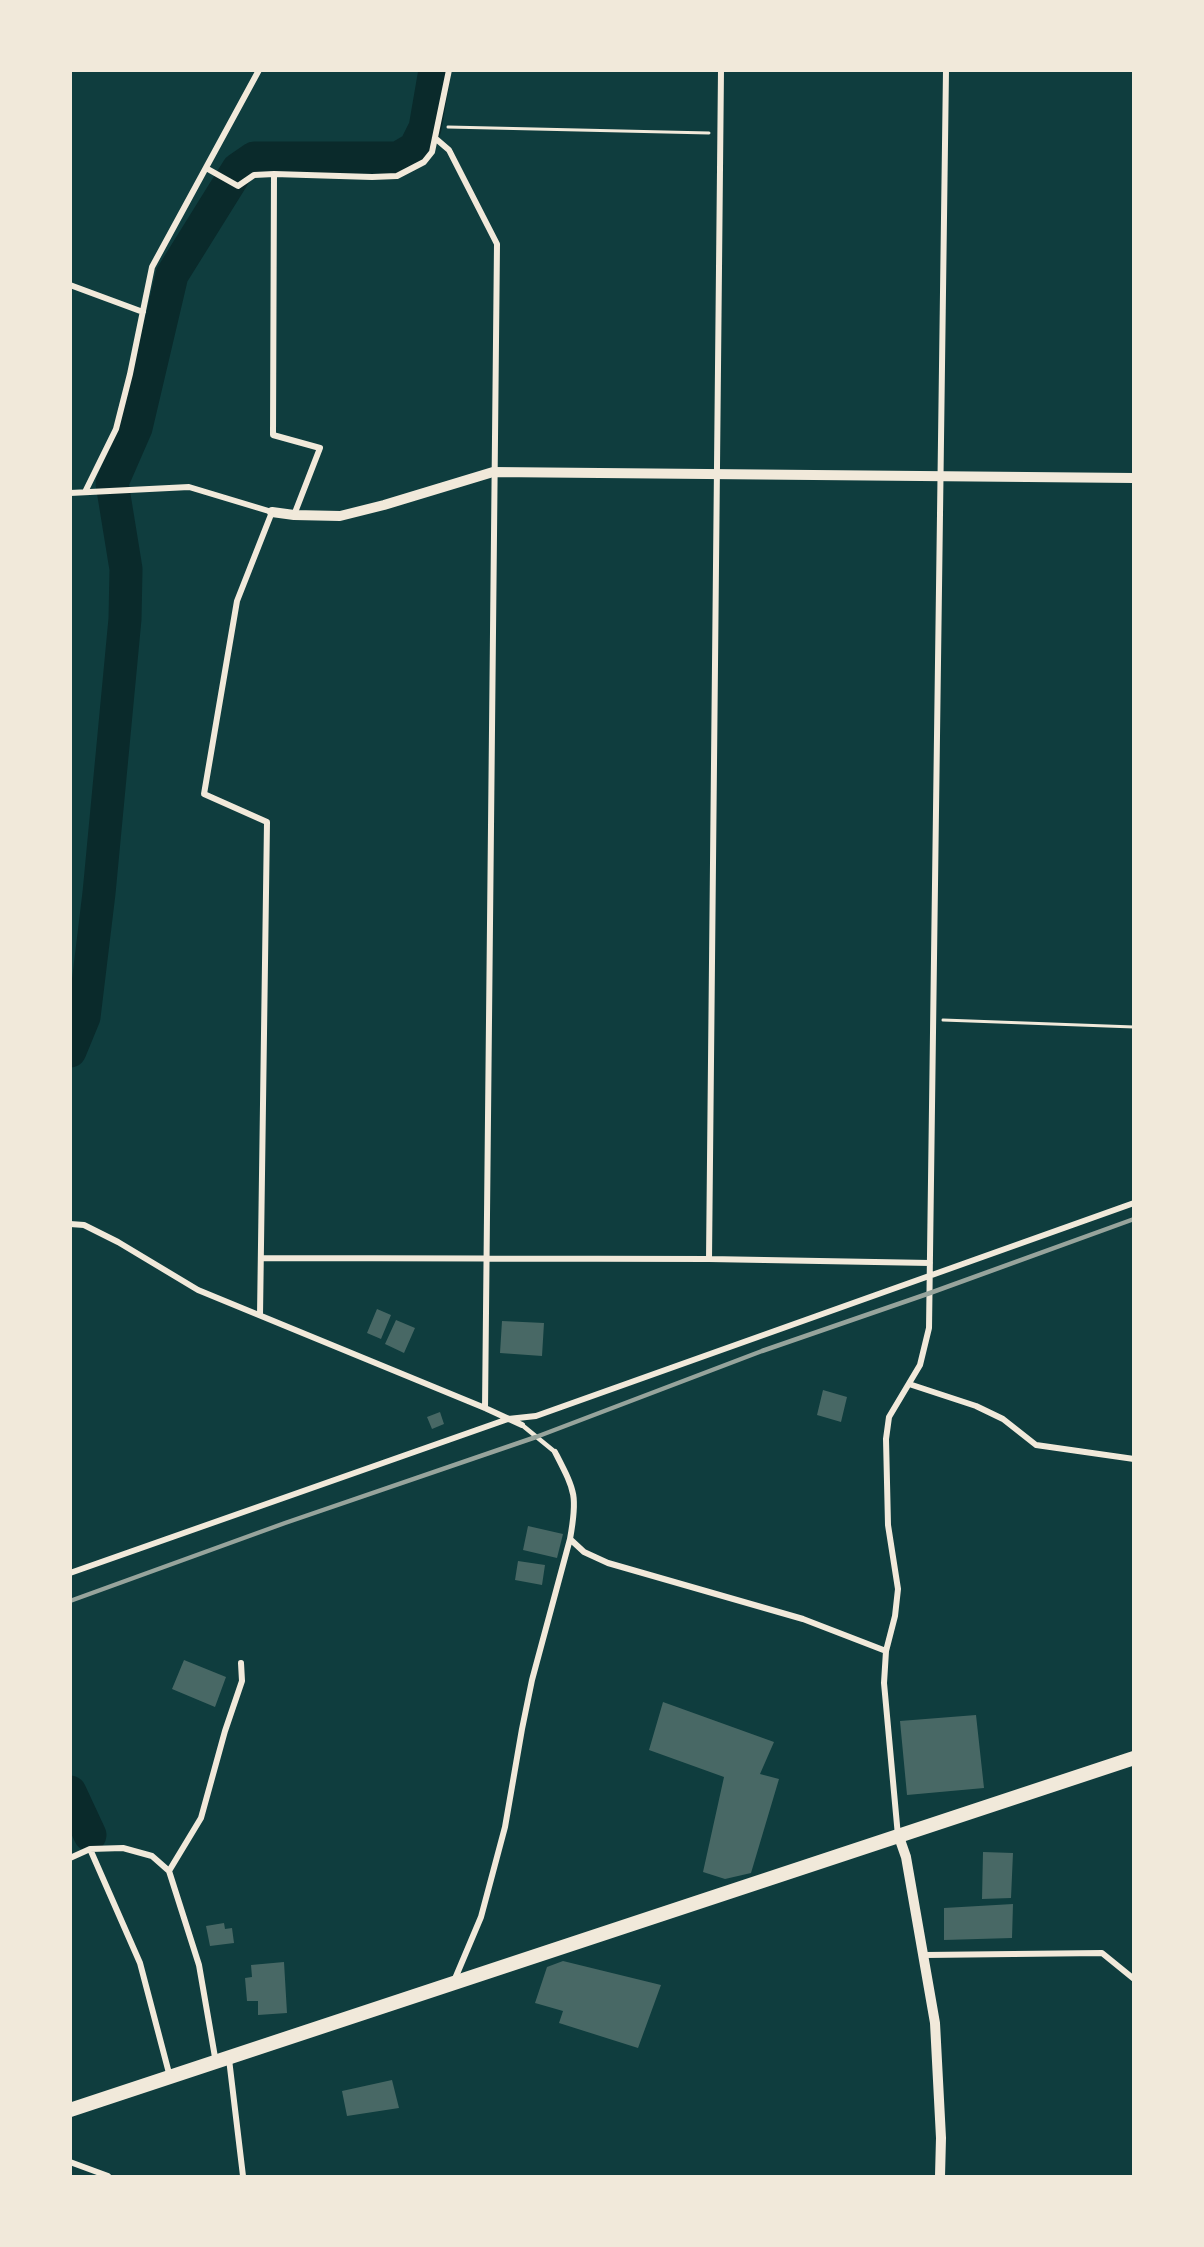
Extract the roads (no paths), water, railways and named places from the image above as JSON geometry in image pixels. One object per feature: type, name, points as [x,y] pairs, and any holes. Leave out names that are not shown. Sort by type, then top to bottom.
[{"type":"main road","points":[[70,2110],[1134,1758]]},
{"type":"street","points":[[86,492],[116,429],[152,267],[260,70]]},
{"type":"street","points":[[207,169],[238,186],[254,175],[398,176],[424,162],[432,152],[449,70]]},
{"type":"street","points":[[709,1258],[721,70]]},
{"type":"street","points":[[940,2176],[941,2138],[935,2023],[925,1955],[906,1857],[898,1837],[884,1683],[886,1651],[895,1616],[898,1589],[888,1525],[886,1439],[889,1417],[920,1365],[929,1328],[946,70]]},
{"type":"street","points":[[435,138],[449,150],[497,244],[485,1408]]},
{"type":"street","points":[[274,174],[273,435],[320,448],[294,515]]},
{"type":"street","points":[[70,285],[143,312]]},
{"type":"street","points":[[70,493],[189,488],[272,512],[340,516],[493,472],[717,476],[1134,478]]},
{"type":"street","points":[[260,1315],[267,822],[204,794],[237,601],[272,512]]},
{"type":"street","points":[[70,1573],[508,1419],[536,1416],[1134,1203]]},
{"type":"street","points":[[70,1224],[84,1225],[118,1242],[198,1290],[522,1425]]},
{"type":"street","points":[[261,1258],[709,1258],[930,1263]]},
{"type":"street","points":[[909,1384],[976,1406],[1003,1419],[1036,1446],[1134,1459]]},
{"type":"street","points":[[452,1985],[481,1917],[505,1827],[532,1680],[576,1510],[574,1489],[555,1452]]},
{"type":"street","points":[[570,1539],[584,1552],[608,1563],[803,1619],[886,1651]]},
{"type":"street","points":[[169,1870],[201,1818],[225,1731],[242,1681],[241,1663]]},
{"type":"street","points":[[70,1857],[90,1849],[123,1848],[152,1856],[169,1870],[199,1965],[222,2061],[243,2176]]},
{"type":"street","points":[[90,1849],[140,1963],[170,2078]]},
{"type":"street","points":[[925,1955],[1102,1953],[1134,1979]]},
{"type":"street","points":[[70,2162],[108,2176]]},
{"type":"lane","points":[[522,1425],[555,1452]]},
{"type":"waterway","points":[[70,1051],[84,1017],[99,893],[125,619],[126,569],[112,483],[136,428],[172,275],[238,169],[254,158],[398,158],[415,148],[425,128],[435,70]]},
{"type":"waterway","points":[[70,1792],[90,1835]]},
{"type":"railway","points":[[70,1601],[285,1523],[536,1437],[762,1351],[1134,1219]]}]
